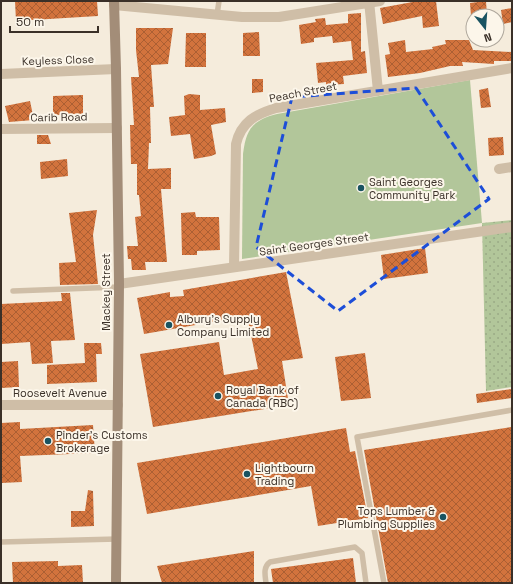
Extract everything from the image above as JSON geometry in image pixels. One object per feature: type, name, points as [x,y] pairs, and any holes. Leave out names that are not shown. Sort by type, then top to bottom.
[{"type":"main road","name":"Mackey Street","points":[[114,3],[119,285],[116,583]]},
{"type":"street","points":[[114,3],[218,15],[278,17],[380,1]]},
{"type":"street","points":[[369,2],[378,91]]},
{"type":"street","name":"Peach Street","points":[[234,267],[236,144],[239,134],[244,126],[256,116],[276,108],[512,68]]},
{"type":"street","name":"Keyless Close","points":[[1,74],[116,70]]},
{"type":"street","name":"Carib Road","points":[[1,130],[117,128]]},
{"type":"street","points":[[499,169],[512,167]]},
{"type":"street","name":"Saint Georges Street","points":[[119,285],[512,227]]},
{"type":"street","name":"Roosevelt Avenue","points":[[1,406],[118,405]]},
{"type":"lane","points":[[218,15],[219,1]]},
{"type":"lane","points":[[13,291],[119,285]]},
{"type":"lane","points":[[384,583],[357,437],[512,410]]},
{"type":"lane","points":[[1,542],[117,539]]},
{"type":"lane","points":[[266,583],[264,570],[266,565],[270,562],[355,547],[362,553],[366,583]]},
{"type":"highlighted area","points":[[416,88],[489,199],[338,311],[256,247],[292,97]]},
{"type":"green space","name":"Saint Georges Community Park","points":[[470,80],[482,223],[242,259],[243,154],[246,138],[256,123],[269,116],[277,114]]},
{"type":"green space","points":[[512,220],[512,387],[486,391],[482,223]]},
{"type":"building","points":[[15,1],[97,1],[98,16],[16,21]]},
{"type":"building","points":[[418,1],[436,1],[439,26],[423,28],[422,16],[383,24],[380,8]]},
{"type":"building","points":[[486,1],[486,8],[470,8],[470,3]]},
{"type":"building","points":[[512,8],[512,22],[505,24],[505,9]]},
{"type":"building","points":[[361,13],[361,52],[365,51],[367,73],[343,76],[344,84],[326,85],[326,82],[318,83],[316,63],[353,60],[351,41],[333,43],[332,36],[314,38],[314,42],[301,44],[299,25],[316,22],[315,19],[325,18],[326,25],[348,23],[348,14]]},
{"type":"building","points":[[136,28],[173,28],[168,64],[151,65],[154,107],[150,107],[151,143],[149,143],[148,169],[171,168],[171,189],[161,189],[167,262],[145,262],[146,270],[132,270],[131,259],[128,259],[127,246],[138,246],[135,217],[141,216],[139,195],[137,195],[137,164],[131,164],[130,125],[134,125],[131,77],[139,77],[136,50]]},
{"type":"building","points":[[259,32],[260,56],[243,56],[243,33]]},
{"type":"building","points":[[186,33],[206,33],[206,67],[185,67]]},
{"type":"building","points":[[405,40],[406,52],[433,49],[432,47],[446,44],[445,40],[465,40],[465,48],[472,48],[473,50],[512,52],[512,61],[494,61],[494,64],[462,62],[463,66],[450,66],[420,73],[388,77],[385,55],[390,54],[388,43]]},
{"type":"building","points":[[252,79],[263,79],[263,92],[252,93]]},
{"type":"building","points":[[488,88],[491,107],[481,108],[479,90]]},
{"type":"building","points":[[189,94],[200,95],[200,110],[225,108],[226,122],[211,125],[216,154],[194,159],[190,134],[171,136],[169,117],[185,115],[184,96]]},
{"type":"building","points":[[83,95],[83,114],[53,115],[53,96]]},
{"type":"building","points":[[30,101],[34,120],[9,122],[5,106]]},
{"type":"building","points":[[37,135],[48,135],[51,144],[37,144]]},
{"type":"building","points":[[503,137],[504,155],[489,156],[488,138]]},
{"type":"building","points":[[67,159],[68,176],[41,179],[40,162]]},
{"type":"building","points":[[97,210],[93,235],[98,284],[60,285],[59,263],[76,262],[69,213]]},
{"type":"building","points":[[195,212],[196,217],[219,217],[220,250],[197,251],[197,255],[182,255],[181,213]]},
{"type":"building","points":[[425,248],[428,273],[384,279],[381,255]]},
{"type":"building","points":[[286,272],[303,358],[282,361],[289,405],[153,427],[140,354],[219,342],[224,375],[258,369],[247,316],[144,334],[137,298],[170,292],[170,297],[184,296],[183,290]]},
{"type":"building","points":[[61,293],[70,293],[75,340],[51,341],[53,363],[32,364],[30,342],[1,344],[1,304],[62,301]]},
{"type":"building","points":[[84,343],[101,343],[102,354],[96,354],[97,382],[47,384],[47,365],[85,363]]},
{"type":"building","points":[[365,353],[371,398],[341,401],[335,357]]},
{"type":"building","points":[[18,361],[19,387],[1,388],[1,362]]},
{"type":"building","points":[[512,389],[512,398],[477,403],[476,394]]},
{"type":"building","name":"Pinder's Customs Brokerage","points":[[20,422],[20,429],[93,425],[95,453],[20,456],[22,482],[1,483],[1,423]]},
{"type":"building","name":"Tops Lumber & Plumbing Supplies","points":[[511,427],[512,583],[388,583],[364,450]]},
{"type":"building","name":"Lightbourn Trading","points":[[346,428],[350,452],[355,451],[368,518],[318,526],[311,486],[147,514],[137,463]]},
{"type":"building","points":[[88,490],[93,491],[94,526],[71,527],[71,511],[85,511]]},
{"type":"building","points":[[254,551],[254,583],[162,583],[157,566]]},
{"type":"building","points":[[353,558],[356,583],[273,583],[271,569]]},
{"type":"building","points":[[58,561],[58,566],[82,565],[83,583],[13,583],[12,562]]},
{"type":"place","name":"Saint Georges Community Park","points":[[361,188]]},
{"type":"place","name":"Albury's Supply Company Limited","points":[[169,325]]},
{"type":"place","name":"Royal Bank of Canada (RBC)","points":[[218,396]]},
{"type":"place","name":"Pinder's Customs Brokerage","points":[[48,441]]},
{"type":"place","name":"Lightbourn Trading","points":[[247,474]]},
{"type":"place","name":"Tops Lumber & Plumbing Supplies","points":[[443,517]]}]
